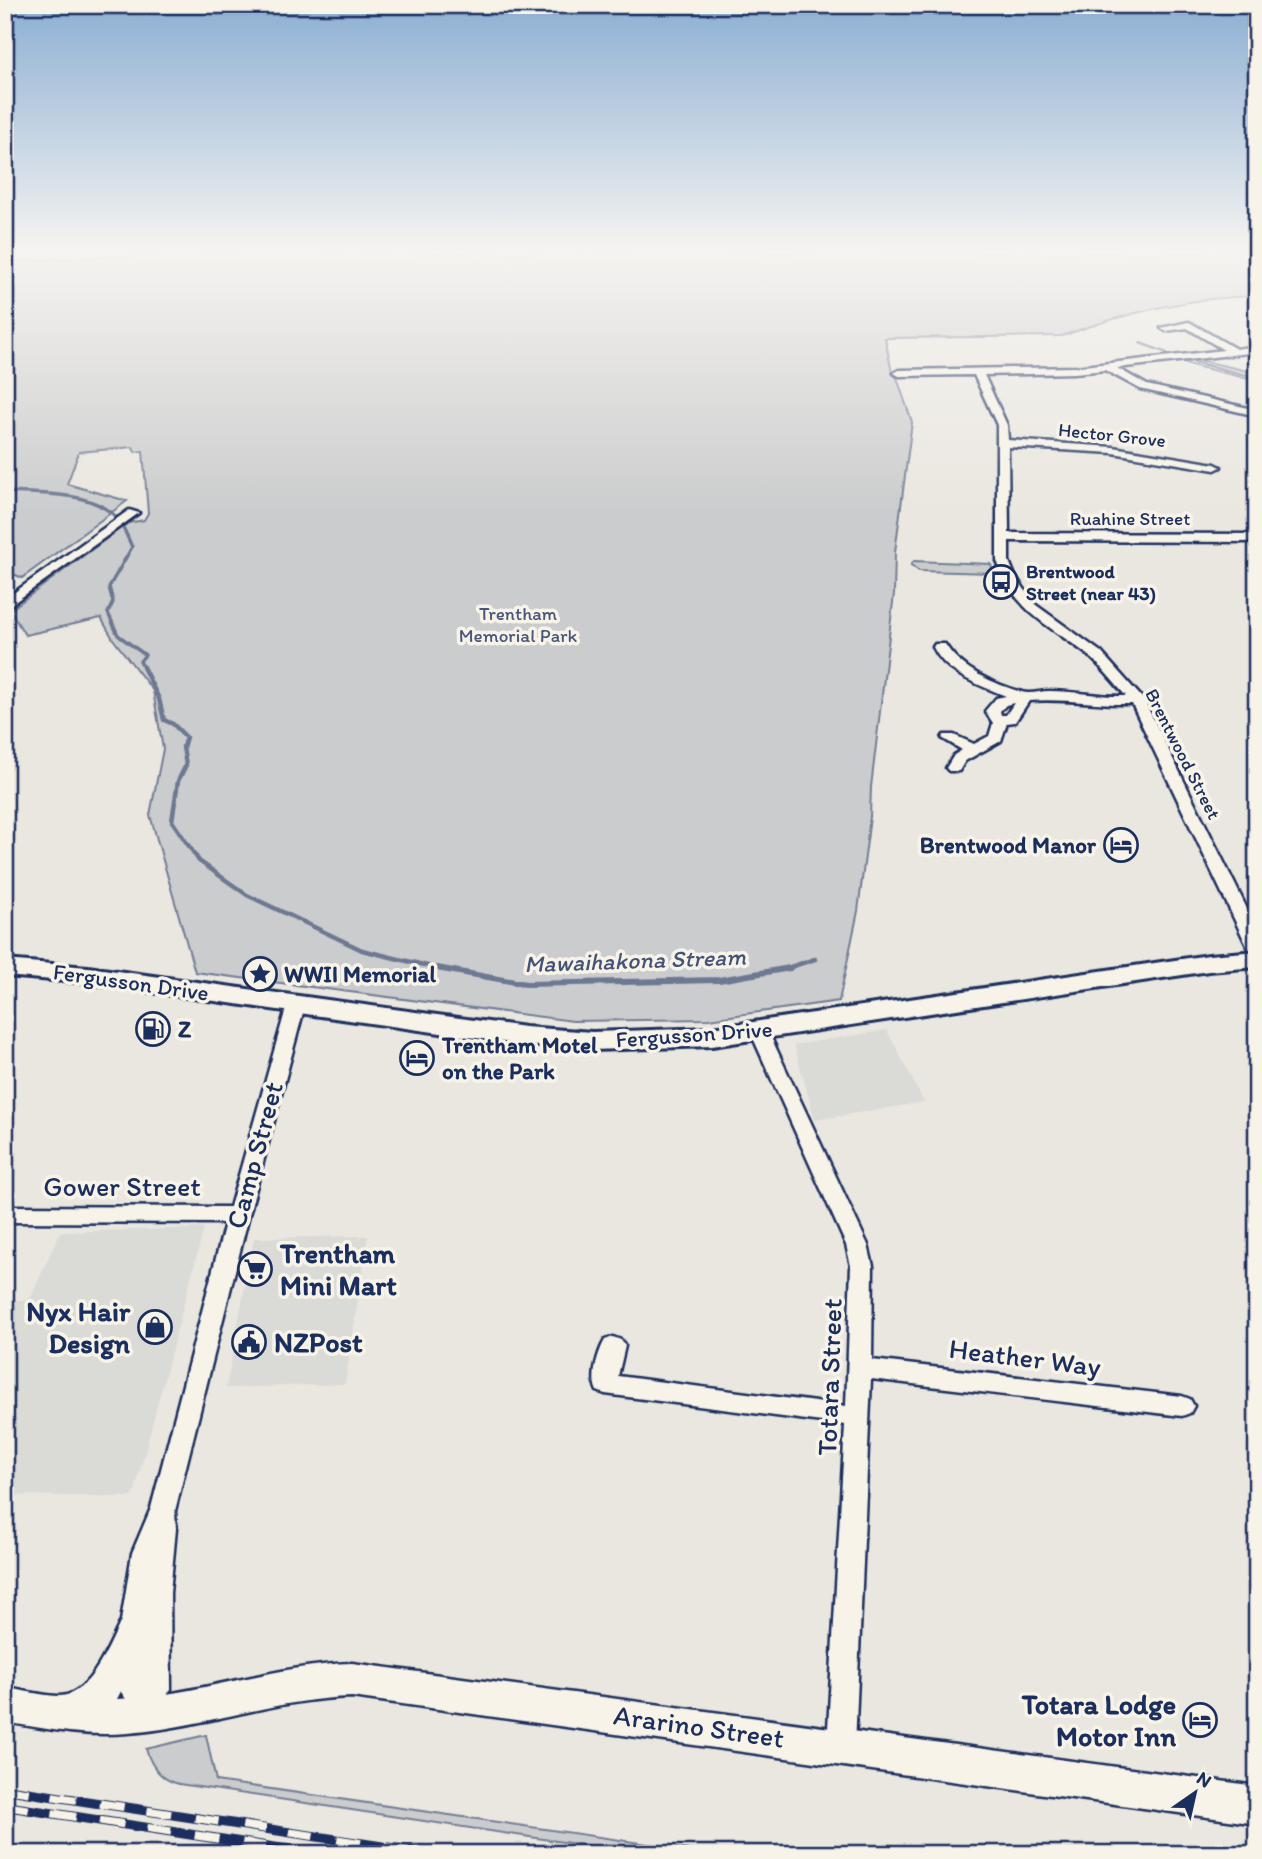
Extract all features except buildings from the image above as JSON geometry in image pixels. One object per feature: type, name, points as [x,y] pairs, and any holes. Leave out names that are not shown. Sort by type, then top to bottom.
[{"type":"main road","name":"Fergusson Drive","points":[[5,968],[88,975],[513,1034],[592,1041],[656,1041],[759,1031],[1200,964],[1257,958]]},
{"type":"street","points":[[1214,340],[1233,351]]},
{"type":"street","points":[[900,373],[1035,372],[1257,349]]},
{"type":"street","points":[[1106,366],[1148,388],[1257,413]]},
{"type":"street","name":"Brentwood Street","points":[[978,373],[1002,425],[1003,561],[1009,576],[1039,615],[1110,667],[1137,699],[1257,948]]},
{"type":"street","name":"Hector Grove","points":[[1003,443],[1112,450],[1215,467]]},
{"type":"street","points":[[5,605],[134,513]]},
{"type":"street","name":"Ruahine Street","points":[[1002,537],[1257,538]]},
{"type":"street","points":[[940,647],[941,654],[953,666],[1020,698],[1050,695],[1100,701],[1137,699]]},
{"type":"street","points":[[954,768],[959,758],[996,738],[1001,720],[1010,719],[1021,702],[1020,698]]},
{"type":"street","points":[[949,738],[972,749]]},
{"type":"street","name":"Camp Street","points":[[163,1509],[165,1527],[155,1618],[157,1689],[144,1708],[135,1692],[133,1632],[136,1588],[153,1526],[163,1509],[238,1214],[296,1005]]},
{"type":"street","name":"Totara Street","points":[[759,1031],[858,1245],[862,1266],[860,1368],[841,1746]]},
{"type":"street","name":"Gower Street","points":[[5,1214],[238,1214]]},
{"type":"street","points":[[613,1346],[605,1384],[857,1417]]},
{"type":"street","name":"Heather Way","points":[[860,1368],[1182,1406]]},
{"type":"street","points":[[61,1714],[92,1700],[107,1687],[133,1632]]},
{"type":"street","name":"Ararino Street","points":[[5,1705],[90,1718],[283,1684],[319,1679],[352,1680],[841,1746],[1073,1782],[1257,1805]]},
{"type":"shaded area","points":[[887,1030],[924,1102],[815,1120],[794,1045]]},
{"type":"shaded area","points":[[204,1228],[133,1497],[5,1495],[5,1300],[27,1300],[31,1297],[60,1232]]},
{"type":"shaded area","points":[[368,1236],[345,1384],[226,1388],[254,1238]]},
{"type":"green space","name":"Trentham Memorial Park","points":[[5,340],[885,340],[892,373],[897,378],[912,422],[895,552],[894,594],[871,787],[870,817],[858,911],[839,1001],[709,1019],[573,1021],[195,972],[150,815],[163,749],[153,691],[113,639],[101,618],[25,635],[10,610],[128,523],[144,520],[148,513],[143,451],[135,452],[133,447],[79,452],[67,484],[127,501],[22,578],[5,570]]},
{"type":"green space","points":[[1199,360],[1257,373],[1257,381],[1183,363]]},
{"type":"green space","points":[[914,561],[991,564],[993,573],[919,571],[911,565]]},
{"type":"green space","points":[[206,1735],[216,1781],[716,1854],[643,1854],[179,1784],[158,1771],[146,1749]]},
{"type":"waterway","points":[[1140,343],[1167,353]]},
{"type":"waterway","points":[[1194,362],[1257,378]]},
{"type":"waterway","name":"Mawaihakona Stream","points":[[5,492],[76,497],[89,501],[113,514],[124,529],[132,547],[109,587],[113,602],[108,613],[118,635],[145,655],[140,661],[159,699],[164,720],[173,724],[186,737],[183,747],[186,765],[178,781],[172,821],[199,861],[247,895],[362,950],[444,970]]},
{"type":"waterway","name":"Mawaihakona Stream","points":[[784,969],[815,959]]},
{"type":"waterway","name":"Mawaihakona Stream","points":[[437,968],[526,984],[719,980],[784,969]]},
{"type":"waterway","name":"Mawaihakona Stream","points":[[784,969],[790,968]]},
{"type":"railway","points":[[5,1789],[432,1854]]},
{"type":"railway","points":[[5,1806],[317,1854]]},
{"type":"place","name":"Brentwood Street (near 43)","points":[[1001,582]]},
{"type":"place","name":"Brentwood Manor","points":[[1121,845]]},
{"type":"place","name":"WWII Memorial","points":[[260,974]]},
{"type":"place","name":"Z","points":[[153,1029]]},
{"type":"place","name":"Trentham Motel on the Park","points":[[417,1058]]},
{"type":"place","name":"Trentham Mini Mart","points":[[255,1269]]},
{"type":"place","name":"Nyx Hair Design","points":[[155,1327]]},
{"type":"place","name":"NZPost","points":[[249,1342]]},
{"type":"place","name":"Totara Lodge Motor Inn","points":[[1200,1720]]}]
